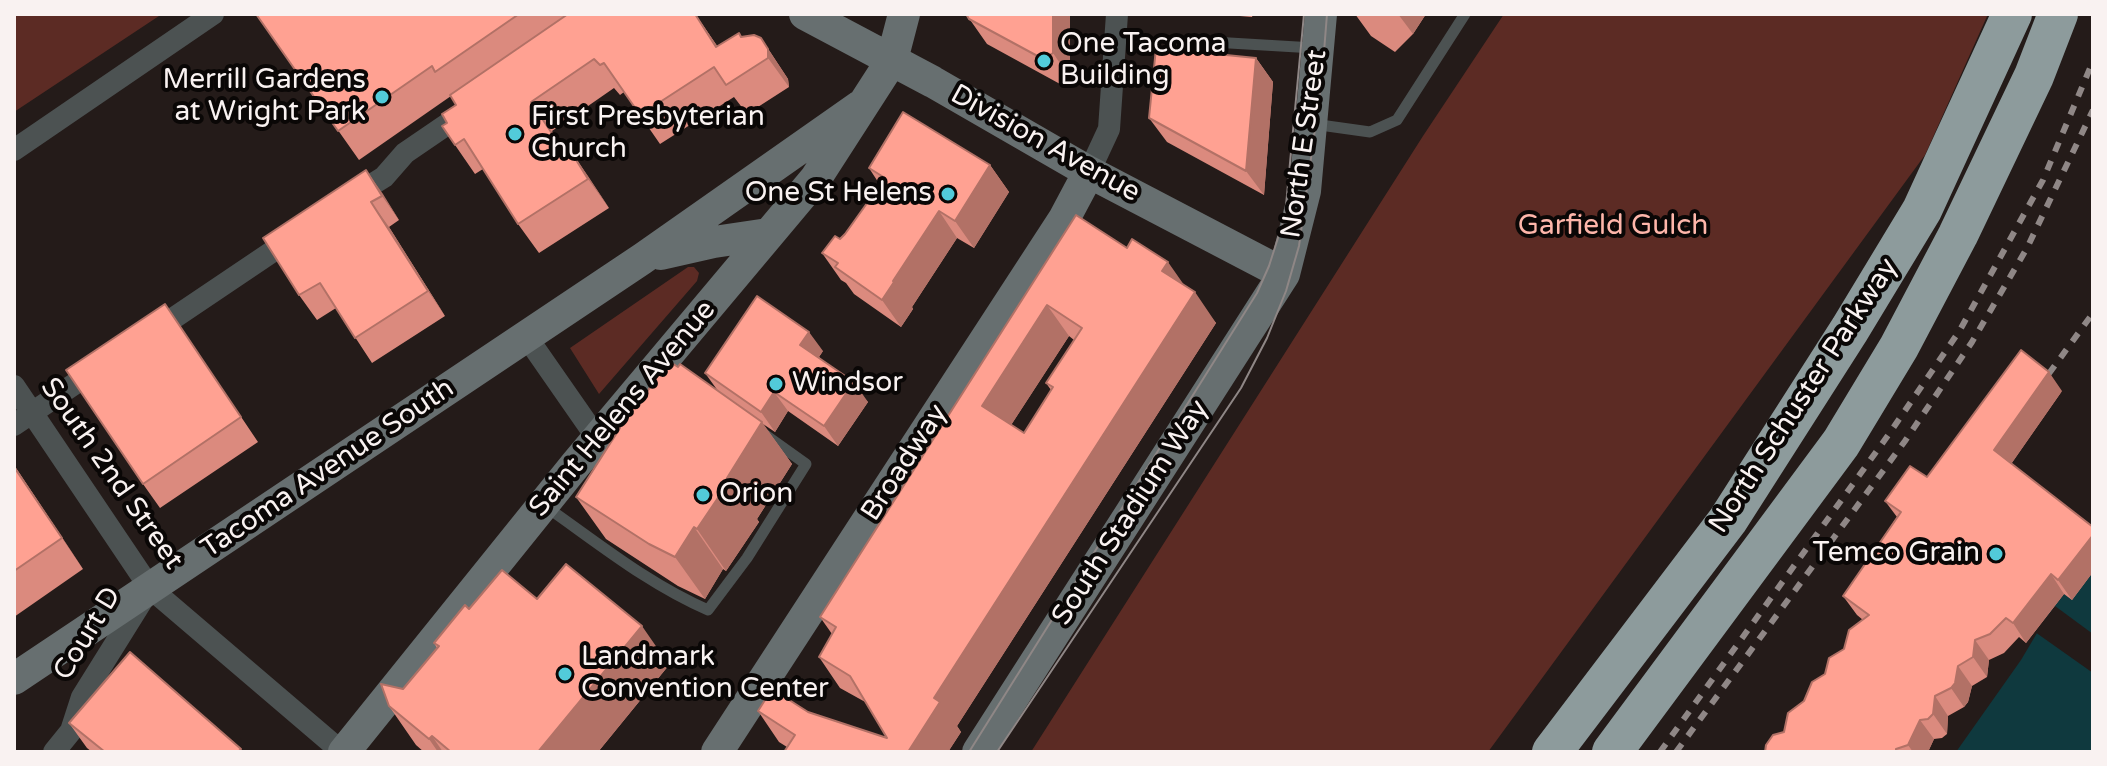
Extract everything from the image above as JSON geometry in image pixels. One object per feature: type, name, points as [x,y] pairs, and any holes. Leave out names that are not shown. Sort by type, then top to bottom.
[{"type":"highway","name":"North Schuster Parkway","points":[[1552,752],[1728,520],[1850,329],[1922,210],[2012,14]]},
{"type":"highway","name":"North Schuster Parkway","points":[[1612,752],[1841,443],[1899,347],[1958,235],[2034,76],[2058,14]]},
{"type":"street","points":[[14,150],[213,14]]},
{"type":"street","name":"Division Avenue","points":[[805,14],[1089,172],[1284,274]]},
{"type":"street","points":[[892,60],[904,14]]},
{"type":"street","points":[[1089,172],[1109,129],[1117,14]]},
{"type":"street","name":"North E Street","points":[[1284,274],[1305,191],[1321,14]]},
{"type":"street","name":"Saint Helens Avenue","points":[[343,752],[597,438],[667,366],[768,234],[816,178],[892,60]]},
{"type":"street","points":[[23,419],[384,177],[405,153],[481,101]]},
{"type":"street","name":"Tacoma Avenue South","points":[[14,679],[642,259],[860,106]]},
{"type":"street","name":"Broadway","points":[[717,752],[1064,219],[1089,172]]},
{"type":"street","name":"Tacoma Avenue South","points":[[642,259],[714,242],[768,234]]},
{"type":"street","name":"South Stadium Way","points":[[978,752],[1284,274]]},
{"type":"street","points":[[526,336],[597,438]]},
{"type":"street","name":"South 2nd Street","points":[[14,386],[23,419],[150,588],[343,752]]},
{"type":"street","name":"Court D","points":[[54,752],[71,731],[82,697],[150,588]]},
{"type":"lane","points":[[1313,124],[1370,132],[1397,120],[1465,14]]},
{"type":"lane","points":[[1196,41],[1318,49]]},
{"type":"lane","points":[[543,505],[679,598],[708,610],[747,558],[806,464],[756,428]]},
{"type":"green space","points":[[14,14],[162,14],[14,112]]},
{"type":"green space","name":"Garfield Gulch","points":[[1504,14],[1988,14],[1925,155],[1488,752],[1031,752],[1423,136]]},
{"type":"green space","points":[[688,267],[694,267],[699,273],[697,281],[599,394],[570,348]]},
{"type":"water","points":[[2093,560],[2093,752],[1956,752],[2021,660],[2050,611]]},
{"type":"pier","points":[[2055,606],[2093,634],[2093,673],[2035,632]]},
{"type":"building","name":"Merrill Gardens at Wright Park","points":[[256,14],[519,14],[435,72],[432,66],[338,131]]},
{"type":"building","points":[[568,14],[695,14],[716,47],[739,33],[741,37],[754,35],[761,38],[768,49],[768,58],[726,85],[714,67],[640,115],[604,63],[600,65],[594,59],[531,102],[563,150],[568,147],[588,179],[518,224],[464,139],[455,145],[442,126],[447,123],[442,114],[456,105],[450,95]]},
{"type":"building","points":[[966,14],[1053,14],[1053,53],[1043,59],[969,19]]},
{"type":"building","points":[[1156,48],[1256,58],[1246,171],[1149,118]]},
{"type":"building","points":[[903,112],[990,165],[955,221],[939,211],[882,300],[835,267],[838,263],[822,253],[835,236],[840,239],[845,234],[885,178],[869,168]]},
{"type":"building","points":[[366,170],[382,196],[371,202],[428,291],[355,338],[320,283],[299,295],[263,238]]},
{"type":"building","points":[[1076,215],[1127,248],[1132,239],[1168,262],[1162,271],[1195,292],[934,698],[940,702],[908,752],[784,752],[795,735],[758,711],[772,689],[808,712],[887,738],[850,676],[819,657],[836,627],[820,617]],"holes":[[[1047,305],[1082,328],[1046,383],[1053,387],[1024,433],[982,406]]]},
{"type":"building","name":"Windsor","points":[[757,296],[809,332],[800,345],[854,382],[824,426],[774,392],[761,412],[705,373]]},
{"type":"building","points":[[165,304],[241,417],[143,484],[66,370]]},
{"type":"building","name":"Temco Grain","points":[[2021,350],[2049,372],[1994,450],[2093,527],[2093,535],[2058,580],[2051,574],[2013,623],[2006,618],[1990,634],[1975,640],[1973,657],[1958,666],[1951,688],[1935,696],[1933,714],[1928,719],[1920,720],[1908,745],[1896,749],[1896,752],[1765,752],[1773,735],[1784,732],[1788,713],[1804,701],[1812,682],[1825,674],[1829,658],[1844,649],[1849,630],[1869,615],[1843,596],[1901,512],[1885,501],[1910,466],[1927,477]]},
{"type":"building","points":[[667,360],[678,367],[680,364],[762,422],[727,478],[730,480],[675,557],[576,497],[620,428],[615,425],[629,403],[637,408]]},
{"type":"building","points":[[14,467],[62,538],[14,571]]},
{"type":"building","points":[[566,564],[642,626],[538,752],[451,752],[432,736],[429,739],[389,706],[381,684],[403,689],[439,646],[434,643],[465,605],[469,609],[502,570],[537,599]]},
{"type":"building","points":[[130,652],[241,749],[238,752],[105,752],[69,723]]},
{"type":"tram line","points":[[969,752],[1257,293],[1285,216],[1304,14]]},
{"type":"tram line","points":[[997,752],[1241,388],[1267,338],[1286,291],[1299,246],[1322,77],[1327,14]]},
{"type":"railway","points":[[1660,752],[1960,330],[2043,180],[2093,61]]},
{"type":"railway","points":[[1676,752],[1905,441],[1972,342],[2027,248],[2093,110]]},
{"type":"railway","points":[[2037,390],[2093,313]]},
{"type":"place","name":"One Tacoma Building","points":[[1044,61]]},
{"type":"place","name":"Merrill Gardens at Wright Park","points":[[382,97]]},
{"type":"place","name":"First Presbyterian Church","points":[[515,134]]},
{"type":"place","name":"One St Helens","points":[[948,194]]},
{"type":"place","name":"Windsor","points":[[776,384]]},
{"type":"place","name":"Orion","points":[[703,495]]},
{"type":"place","name":"Temco Grain","points":[[1996,554]]},
{"type":"place","name":"Landmark Convention Center","points":[[565,674]]}]
